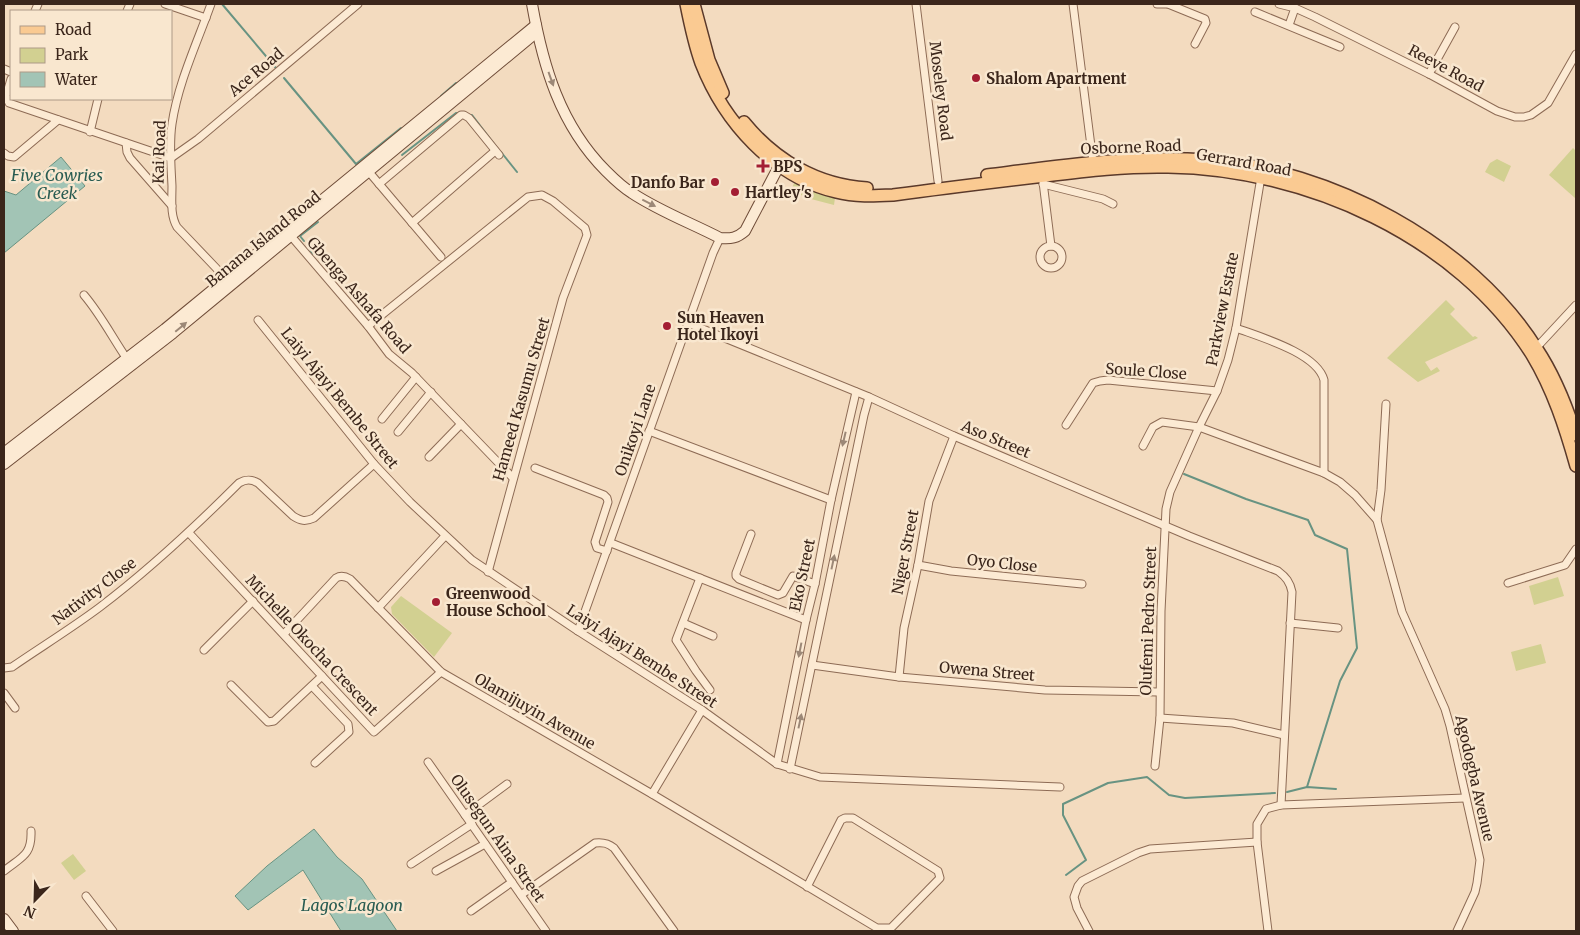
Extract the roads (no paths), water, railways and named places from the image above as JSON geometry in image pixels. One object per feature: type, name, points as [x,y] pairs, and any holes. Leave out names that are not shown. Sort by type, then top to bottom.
[{"type":"main road","points":[[686,4],[702,63],[720,102],[744,134],[783,164]]},
{"type":"main road","points":[[694,4],[709,60],[728,100],[747,126],[783,164]]},
{"type":"main road","name":"Osborne Road","points":[[783,164],[814,177],[855,188],[889,188],[1093,162],[1170,158],[1233,164],[1284,174],[1353,198],[1414,231],[1463,266],[1495,295],[1537,347],[1563,396],[1576,434]]},
{"type":"main road","name":"Gerrard Road","points":[[783,164],[801,179],[821,188],[864,196],[893,195],[1043,180],[1105,169],[1170,167],[1215,170],[1261,178],[1305,189],[1391,226],[1421,245],[1469,283],[1512,328],[1542,373],[1561,414],[1576,466]]},
{"type":"street","points":[[165,4],[206,18]]},
{"type":"street","name":"Kai Road","points":[[211,4],[175,107],[172,124],[172,207],[173,220],[177,227],[217,269],[227,283]]},
{"type":"street","name":"Ace Road","points":[[171,158],[198,139],[358,4]]},
{"type":"street","points":[[532,4],[547,68],[562,110],[579,139],[595,160],[630,192],[720,238],[730,239],[739,236],[745,231],[783,164]]},
{"type":"street","name":"Moseley Road","points":[[916,4],[938,181]]},
{"type":"street","points":[[1073,4],[1093,162]]},
{"type":"street","points":[[1157,4],[1167,4],[1205,20],[1206,23],[1195,44]]},
{"type":"street","name":"Reeve Road","points":[[1280,4],[1295,8],[1429,74],[1497,111],[1515,117],[1524,117],[1538,111],[1548,103],[1576,54]]},
{"type":"street","points":[[1289,25],[1295,8]]},
{"type":"street","points":[[1256,12],[1340,47]]},
{"type":"street","points":[[1429,74],[1454,27]]},
{"type":"street","name":"Banana Island Road","points":[[4,453],[291,236],[537,29]]},
{"type":"street","name":"Banana Island Road","points":[[4,464],[173,334],[227,283],[537,29]]},
{"type":"street","points":[[10,82],[6,96],[9,102],[90,132],[171,158]]},
{"type":"street","points":[[90,132],[98,100]]},
{"type":"street","points":[[379,184],[461,115],[469,118],[497,153],[412,223]]},
{"type":"street","points":[[4,152],[8,156],[14,157],[58,120]]},
{"type":"street","points":[[126,144],[130,158],[172,207]]},
{"type":"street","points":[[369,172],[441,257]]},
{"type":"street","name":"Parkview Estate","points":[[1165,525],[1170,492],[1217,391],[1228,360],[1236,328],[1261,178]]},
{"type":"street","points":[[1051,246],[1043,180],[1113,204]]},
{"type":"street","name":"Hameed Kasumu Street","points":[[368,326],[528,197],[542,195],[554,201],[585,228],[587,235],[563,298],[488,572]]},
{"type":"street","name":"Gbenga Ashafa Road","points":[[291,236],[368,326],[389,354],[416,377],[513,478]]},
{"type":"street","name":"Onikoyi Lane","points":[[578,631],[712,253],[720,238]]},
{"type":"street","points":[[84,295],[99,313],[111,336],[127,359]]},
{"type":"street","points":[[1537,347],[1576,305]]},
{"type":"street","name":"Laiyi Ajayi Bembe Street","points":[[258,320],[374,464],[410,502],[488,572],[702,710],[777,764],[820,777],[1060,787]]},
{"type":"street","name":"Aso Street","points":[[688,323],[869,397],[954,436],[1189,536],[1278,571],[1286,577],[1292,592],[1290,623]]},
{"type":"street","points":[[1236,328],[1285,346],[1305,357],[1322,371],[1324,380],[1324,472]]},
{"type":"street","points":[[382,419],[416,377]]},
{"type":"street","name":"Soule Close","points":[[1066,425],[1093,383],[1100,380],[1217,391]]},
{"type":"street","points":[[398,432],[430,392]]},
{"type":"street","name":"Eko Street","points":[[777,764],[831,500],[856,392]]},
{"type":"street","name":"Eko Street","points":[[790,769],[869,397]]},
{"type":"street","points":[[1377,520],[1381,490],[1386,404]]},
{"type":"street","points":[[1143,446],[1153,427],[1162,422],[1199,427],[1324,472],[1355,494],[1377,520]]},
{"type":"street","points":[[429,457],[461,424]]},
{"type":"street","points":[[648,431],[831,500]]},
{"type":"street","name":"Niger Street","points":[[900,677],[904,628],[918,566],[929,501],[954,436]]},
{"type":"street","name":"Nativity Close","points":[[8,667],[99,608],[136,579],[189,533],[239,483],[245,480],[253,480],[293,516],[300,521],[307,521],[314,518],[374,464]]},
{"type":"street","points":[[535,468],[607,498],[608,502],[595,542],[597,548],[607,551]]},
{"type":"street","name":"Agodogba Avenue","points":[[1377,520],[1402,612],[1445,709],[1480,860],[1478,883],[1475,892],[1456,931]]},
{"type":"street","name":"Olufemi Pedro Street","points":[[1155,766],[1160,718],[1159,692],[1165,525]]},
{"type":"street","name":"Michelle Okocha Crescent","points":[[189,533],[374,732],[441,672]]},
{"type":"street","points":[[751,534],[736,573],[739,579],[778,595],[783,593],[793,576],[815,584]]},
{"type":"street","points":[[378,608],[446,536]]},
{"type":"street","points":[[611,542],[806,620]]},
{"type":"street","points":[[1508,583],[1564,564],[1576,549]]},
{"type":"street","name":"Oyo Close","points":[[918,566],[1082,584]]},
{"type":"street","name":"Olamijuyin Avenue","points":[[284,634],[336,578],[339,576],[350,578],[441,672],[652,794],[807,887],[878,928],[891,928],[940,878],[940,874],[853,818],[846,818],[841,820],[807,887]]},
{"type":"street","points":[[700,578],[677,642],[710,690]]},
{"type":"street","points":[[204,650],[253,601]]},
{"type":"street","points":[[683,623],[713,636]]},
{"type":"street","points":[[1281,805],[1290,623],[1338,628]]},
{"type":"street","name":"Owena Street","points":[[812,665],[900,677],[1046,690],[1159,692]]},
{"type":"street","points":[[231,685],[270,723],[322,676]]},
{"type":"street","points":[[312,686],[348,724],[349,728],[349,732],[315,764]]},
{"type":"street","points":[[4,693],[15,708]]},
{"type":"street","points":[[652,794],[702,710]]},
{"type":"street","points":[[1160,718],[1233,723],[1284,736]]},
{"type":"street","name":"Olusegun Aina Street","points":[[428,762],[546,931]]},
{"type":"street","points":[[465,815],[507,784]]},
{"type":"street","points":[[1268,931],[1257,842],[1257,824],[1266,809],[1281,805],[1465,798]]},
{"type":"street","points":[[411,864],[472,824]]},
{"type":"street","points":[[4,871],[28,852],[31,843],[31,831]]},
{"type":"street","points":[[521,895],[595,843],[602,842],[614,848],[674,931]]},
{"type":"street","points":[[1088,931],[1074,897],[1075,891],[1082,881],[1150,849],[1257,842]]},
{"type":"street","points":[[436,871],[485,844]]},
{"type":"street","points":[[471,911],[512,882]]},
{"type":"street","points":[[86,896],[113,931]]},
{"type":"street","points":[[4,919],[13,931]]},
{"type":"water","name":"Five Cowries Creek","points":[[61,157],[85,186],[4,253],[4,191],[16,195]]},
{"type":"water","name":"Lagos Lagoon","points":[[314,829],[337,857],[362,879],[397,931],[341,931],[303,870],[248,910],[235,896],[267,866]]},
{"type":"waterway","points":[[222,4],[276,68]]},
{"type":"waterway","points":[[284,78],[356,164],[401,128]]},
{"type":"waterway","points":[[441,96],[456,83]]},
{"type":"waterway","points":[[402,155],[456,113],[460,114]]},
{"type":"waterway","points":[[469,115],[472,115],[498,149]]},
{"type":"waterway","points":[[501,152],[517,172]]},
{"type":"waterway","points":[[304,241],[300,236],[318,222]]},
{"type":"waterway","points":[[309,248],[313,254]]},
{"type":"waterway","points":[[1184,474],[1246,499],[1308,520],[1315,535],[1347,549],[1357,648],[1340,681],[1307,787]]},
{"type":"waterway","points":[[1066,875],[1086,860],[1063,815],[1063,804],[1108,783],[1147,777],[1169,795],[1185,798],[1275,793]]},
{"type":"waterway","points":[[1287,792],[1307,787],[1336,789]]},
{"type":"place","name":"Shalom Apartment","points":[[976,78]]},
{"type":"place","name":"BPS","points":[[763,166]]},
{"type":"place","name":"Danfo Bar","points":[[715,182]]},
{"type":"place","name":"Hartley's","points":[[735,192]]},
{"type":"place","name":"Sun Heaven Hotel Ikoyi","points":[[667,326]]},
{"type":"place","name":"Greenwood House School","points":[[436,602]]}]
